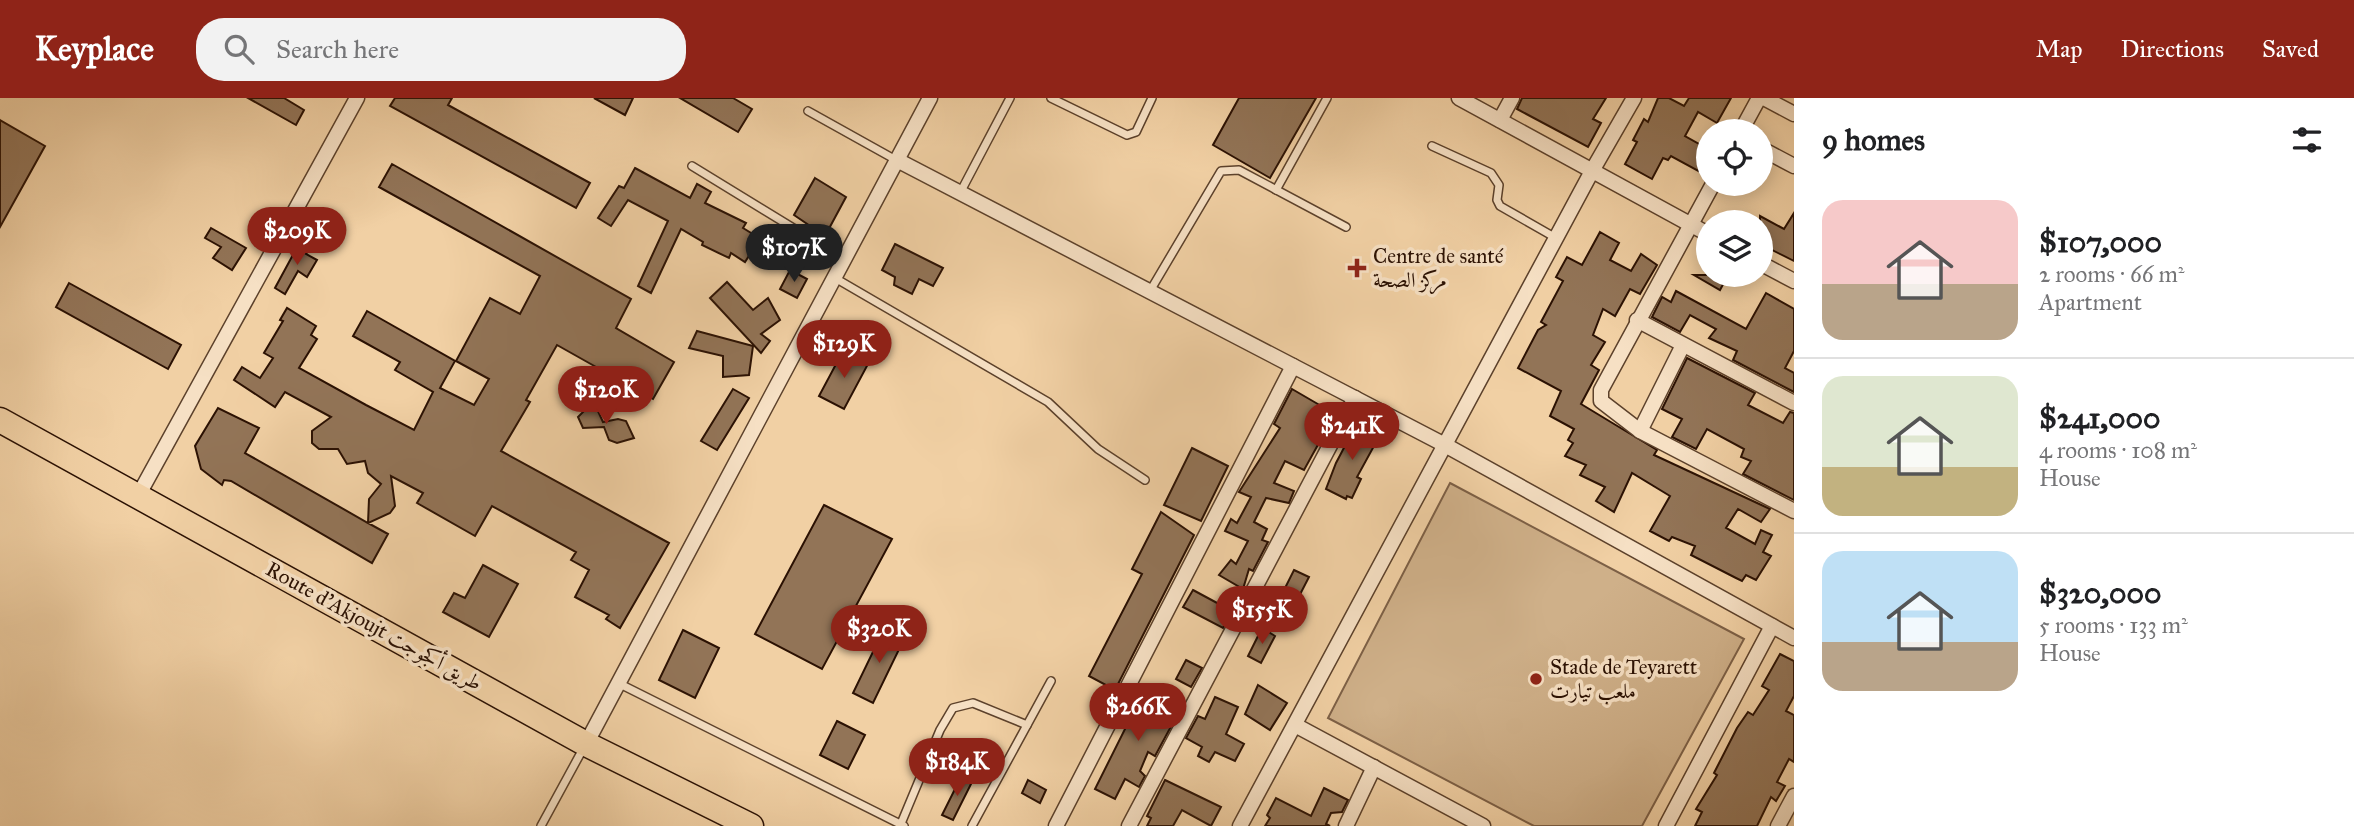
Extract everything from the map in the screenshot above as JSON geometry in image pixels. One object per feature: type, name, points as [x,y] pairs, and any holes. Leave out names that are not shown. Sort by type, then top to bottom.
[{"type":"highway","name":"Route d'Akjoujt طريق أكجوجت","points":[[0,420],[586,744],[751,826]]},
{"type":"street","points":[[138,496],[357,98]]},
{"type":"street","points":[[586,744],[930,98]]},
{"type":"street","points":[[1459,98],[1696,228]]},
{"type":"street","points":[[1500,120],[1512,98]]},
{"type":"street","points":[[1240,826],[1592,171],[1634,98]]},
{"type":"street","points":[[1748,119],[1761,98],[1794,114]]},
{"type":"street","points":[[1773,155],[1794,166]]},
{"type":"street","points":[[897,160],[1445,445],[1794,638]]},
{"type":"street","points":[[1706,196],[1637,320],[1600,395],[1604,406],[1640,431],[1794,511]]},
{"type":"street","points":[[1773,270],[1794,281]]},
{"type":"street","points":[[1637,320],[1794,403]]},
{"type":"street","points":[[1640,431],[1683,345]]},
{"type":"street","points":[[1056,826],[1293,366]]},
{"type":"street","points":[[1129,826],[1355,398]]},
{"type":"street","points":[[1666,826],[1772,626]]},
{"type":"street","points":[[1295,724],[1483,826]]},
{"type":"street","points":[[1346,826],[1374,767]]},
{"type":"street","points":[[1779,826],[1794,796]]},
{"type":"lane","points":[[961,193],[1010,98]]},
{"type":"lane","points":[[1051,98],[1062,100],[1132,135],[1153,98]]},
{"type":"lane","points":[[1276,190],[1327,98]]},
{"type":"lane","points":[[808,111],[897,160]]},
{"type":"lane","points":[[1432,146],[1491,173],[1499,185],[1497,200],[1500,206],[1556,238]]},
{"type":"lane","points":[[692,166],[844,259]]},
{"type":"lane","points":[[1149,292],[1221,171],[1238,170],[1346,228]]},
{"type":"lane","points":[[834,278],[1048,402],[1098,449],[1145,480]]},
{"type":"lane","points":[[972,826],[1051,681]]},
{"type":"lane","points":[[618,683],[902,826],[940,730],[953,708],[973,704],[1027,725]]},
{"type":"lane","points":[[541,826],[586,744]]},
{"type":"shaded area","name":"Stade de Teyarett ملعب تيارت","points":[[1450,483],[1744,639],[1642,826],[1534,826],[1328,718]]},
{"type":"building","points":[[248,98],[284,98],[304,110],[296,125]]},
{"type":"building","points":[[395,98],[452,98],[448,105],[590,183],[576,208],[390,106]]},
{"type":"building","points":[[594,98],[633,98],[625,115]]},
{"type":"building","points":[[680,98],[733,98],[752,109],[738,132]]},
{"type":"building","points":[[1239,98],[1316,98],[1270,178],[1213,145]]},
{"type":"building","points":[[1522,98],[1606,98],[1593,119],[1601,123],[1588,147],[1517,109]]},
{"type":"building","points":[[1658,98],[1669,98],[1684,106],[1689,98],[1731,98],[1719,119],[1710,119],[1698,112],[1685,136],[1696,142],[1696,170],[1671,156],[1668,160],[1663,158],[1652,179],[1625,164],[1637,142],[1633,140],[1644,119],[1648,122]]},
{"type":"building","points":[[0,120],[45,146],[0,227]]},
{"type":"building","points":[[392,164],[631,299],[616,328],[674,362],[653,399],[557,345],[526,400],[530,402],[501,451],[669,543],[620,628],[606,619],[609,615],[575,597],[589,570],[571,560],[576,552],[492,506],[475,536],[417,503],[423,493],[391,476],[395,506],[390,513],[368,523],[369,499],[381,484],[368,473],[365,461],[347,464],[338,449],[319,449],[312,443],[312,431],[331,417],[285,392],[275,407],[234,380],[242,367],[260,378],[273,358],[264,353],[283,321],[280,320],[287,308],[316,326],[311,335],[317,339],[299,368],[414,430],[433,392],[395,370],[400,362],[353,336],[367,311],[455,361],[440,388],[474,405],[489,379],[456,361],[490,298],[520,314],[540,276],[379,187]]},
{"type":"building","points":[[635,168],[690,198],[697,184],[711,192],[705,203],[746,223],[743,228],[769,244],[773,236],[790,245],[782,263],[754,248],[745,262],[731,253],[729,258],[702,245],[703,242],[681,229],[651,293],[638,286],[668,221],[628,200],[611,226],[598,218],[619,186],[624,188]]},
{"type":"building","points":[[815,178],[846,197],[825,236],[794,215]]},
{"type":"building","points":[[1794,213],[1794,261],[1773,250],[1773,223],[1784,229]]},
{"type":"building","points":[[211,228],[246,248],[232,270],[213,258],[221,247],[205,238]]},
{"type":"building","points":[[1600,232],[1619,243],[1610,260],[1631,271],[1641,254],[1657,265],[1640,294],[1630,289],[1615,316],[1603,309],[1593,335],[1605,342],[1591,365],[1599,370],[1581,404],[1657,450],[1654,455],[1770,509],[1761,522],[1738,509],[1726,528],[1755,544],[1761,530],[1772,535],[1763,552],[1771,556],[1756,580],[1746,575],[1742,581],[1691,555],[1695,546],[1672,537],[1669,541],[1650,531],[1670,496],[1632,473],[1614,512],[1596,501],[1605,487],[1580,475],[1586,465],[1565,456],[1573,443],[1568,440],[1574,429],[1550,416],[1561,391],[1518,368],[1538,330],[1546,325],[1541,322],[1563,281],[1556,277],[1567,257],[1582,265]]},
{"type":"building","points":[[301,240],[311,246],[306,254],[317,260],[307,277],[298,271],[285,294],[275,288]]},
{"type":"building","points":[[895,244],[943,268],[933,286],[919,279],[912,294],[894,285],[895,277],[882,270]]},
{"type":"building","points":[[790,270],[807,279],[797,298],[780,289]]},
{"type":"building","points":[[727,282],[753,310],[768,298],[780,320],[761,334],[770,341],[761,353],[710,298]]},
{"type":"building","points":[[69,283],[181,345],[168,369],[56,307]]},
{"type":"building","points":[[1676,291],[1746,329],[1766,293],[1794,309],[1794,351],[1785,368],[1794,373],[1794,392],[1733,360],[1737,351],[1709,338],[1716,329],[1690,315],[1680,332],[1652,317],[1662,297],[1671,302]]},
{"type":"building","points":[[697,331],[753,346],[749,375],[723,377],[723,356],[689,348]]},
{"type":"building","points":[[843,351],[868,364],[844,409],[819,396]]},
{"type":"building","points":[[1687,358],[1755,393],[1748,405],[1783,423],[1790,412],[1794,413],[1794,500],[1743,474],[1751,461],[1741,457],[1744,449],[1707,429],[1696,449],[1672,437],[1682,419],[1662,409]]},
{"type":"building","points":[[733,389],[749,398],[717,450],[701,441]]},
{"type":"building","points":[[1292,389],[1335,414],[1304,470],[1285,461],[1274,483],[1294,491],[1289,503],[1266,498],[1254,522],[1267,529],[1262,540],[1268,542],[1253,571],[1249,569],[1243,589],[1219,575],[1231,560],[1236,564],[1248,541],[1225,531],[1231,519],[1237,523],[1251,497],[1239,492],[1280,428],[1274,424]]},
{"type":"building","points":[[588,407],[597,409],[603,422],[618,419],[626,421],[634,438],[617,443],[609,440],[604,427],[583,428],[578,417]]},
{"type":"building","points":[[218,408],[259,428],[245,453],[388,534],[372,563],[231,481],[224,480],[222,485],[201,469],[195,446]]},
{"type":"building","points":[[1357,423],[1380,435],[1357,477],[1361,479],[1352,498],[1347,496],[1346,499],[1326,489]]},
{"type":"building","points":[[1192,448],[1228,466],[1201,521],[1164,505]]},
{"type":"building","points":[[824,505],[892,539],[822,669],[755,634]]},
{"type":"building","points":[[1161,512],[1194,535],[1115,690],[1089,676],[1142,574],[1132,569]]},
{"type":"building","points":[[483,565],[518,584],[489,637],[443,612],[454,593],[465,598]]},
{"type":"building","points":[[1294,570],[1309,577],[1294,606],[1280,598]]},
{"type":"building","points":[[1193,590],[1232,611],[1223,628],[1183,607]]},
{"type":"building","points":[[885,627],[905,637],[873,703],[853,693]]},
{"type":"building","points":[[1262,628],[1275,636],[1261,663],[1248,656]]},
{"type":"building","points":[[683,630],[719,648],[695,698],[659,680]]},
{"type":"building","points":[[1780,654],[1794,661],[1794,696],[1786,711],[1794,715],[1794,762],[1789,759],[1777,782],[1785,786],[1776,801],[1771,797],[1757,826],[1695,826],[1702,812],[1696,809],[1717,775],[1714,773],[1737,728],[1748,712],[1753,715],[1769,690],[1762,686]]},
{"type":"building","points":[[1186,660],[1202,668],[1191,687],[1176,679]]},
{"type":"building","points":[[1258,685],[1287,703],[1270,730],[1245,714]]},
{"type":"building","points":[[1144,691],[1181,708],[1155,756],[1148,752],[1140,771],[1145,776],[1139,787],[1125,779],[1115,799],[1095,789]]},
{"type":"building","points":[[1215,697],[1238,707],[1226,734],[1244,744],[1235,761],[1215,752],[1209,762],[1198,756],[1202,747],[1186,738],[1198,716],[1205,719]]},
{"type":"building","points":[[837,721],[865,735],[848,769],[820,755]]},
{"type":"building","points":[[961,777],[972,782],[953,820],[942,815]]},
{"type":"building","points":[[1028,780],[1046,790],[1040,803],[1022,793]]},
{"type":"building","points":[[1165,780],[1221,807],[1211,826],[1182,810],[1173,826],[1147,826],[1151,818],[1147,816]]},
{"type":"building","points":[[1324,788],[1348,800],[1342,812],[1331,813],[1326,824],[1330,826],[1265,826],[1270,818],[1267,815],[1276,798],[1311,816]]},
{"type":"place","name":"Centre de santé مركز الصحة","points":[[1357,268]]},
{"type":"place","name":"Stade de Teyarett ملعب تيارت","points":[[1536,679]]}]
